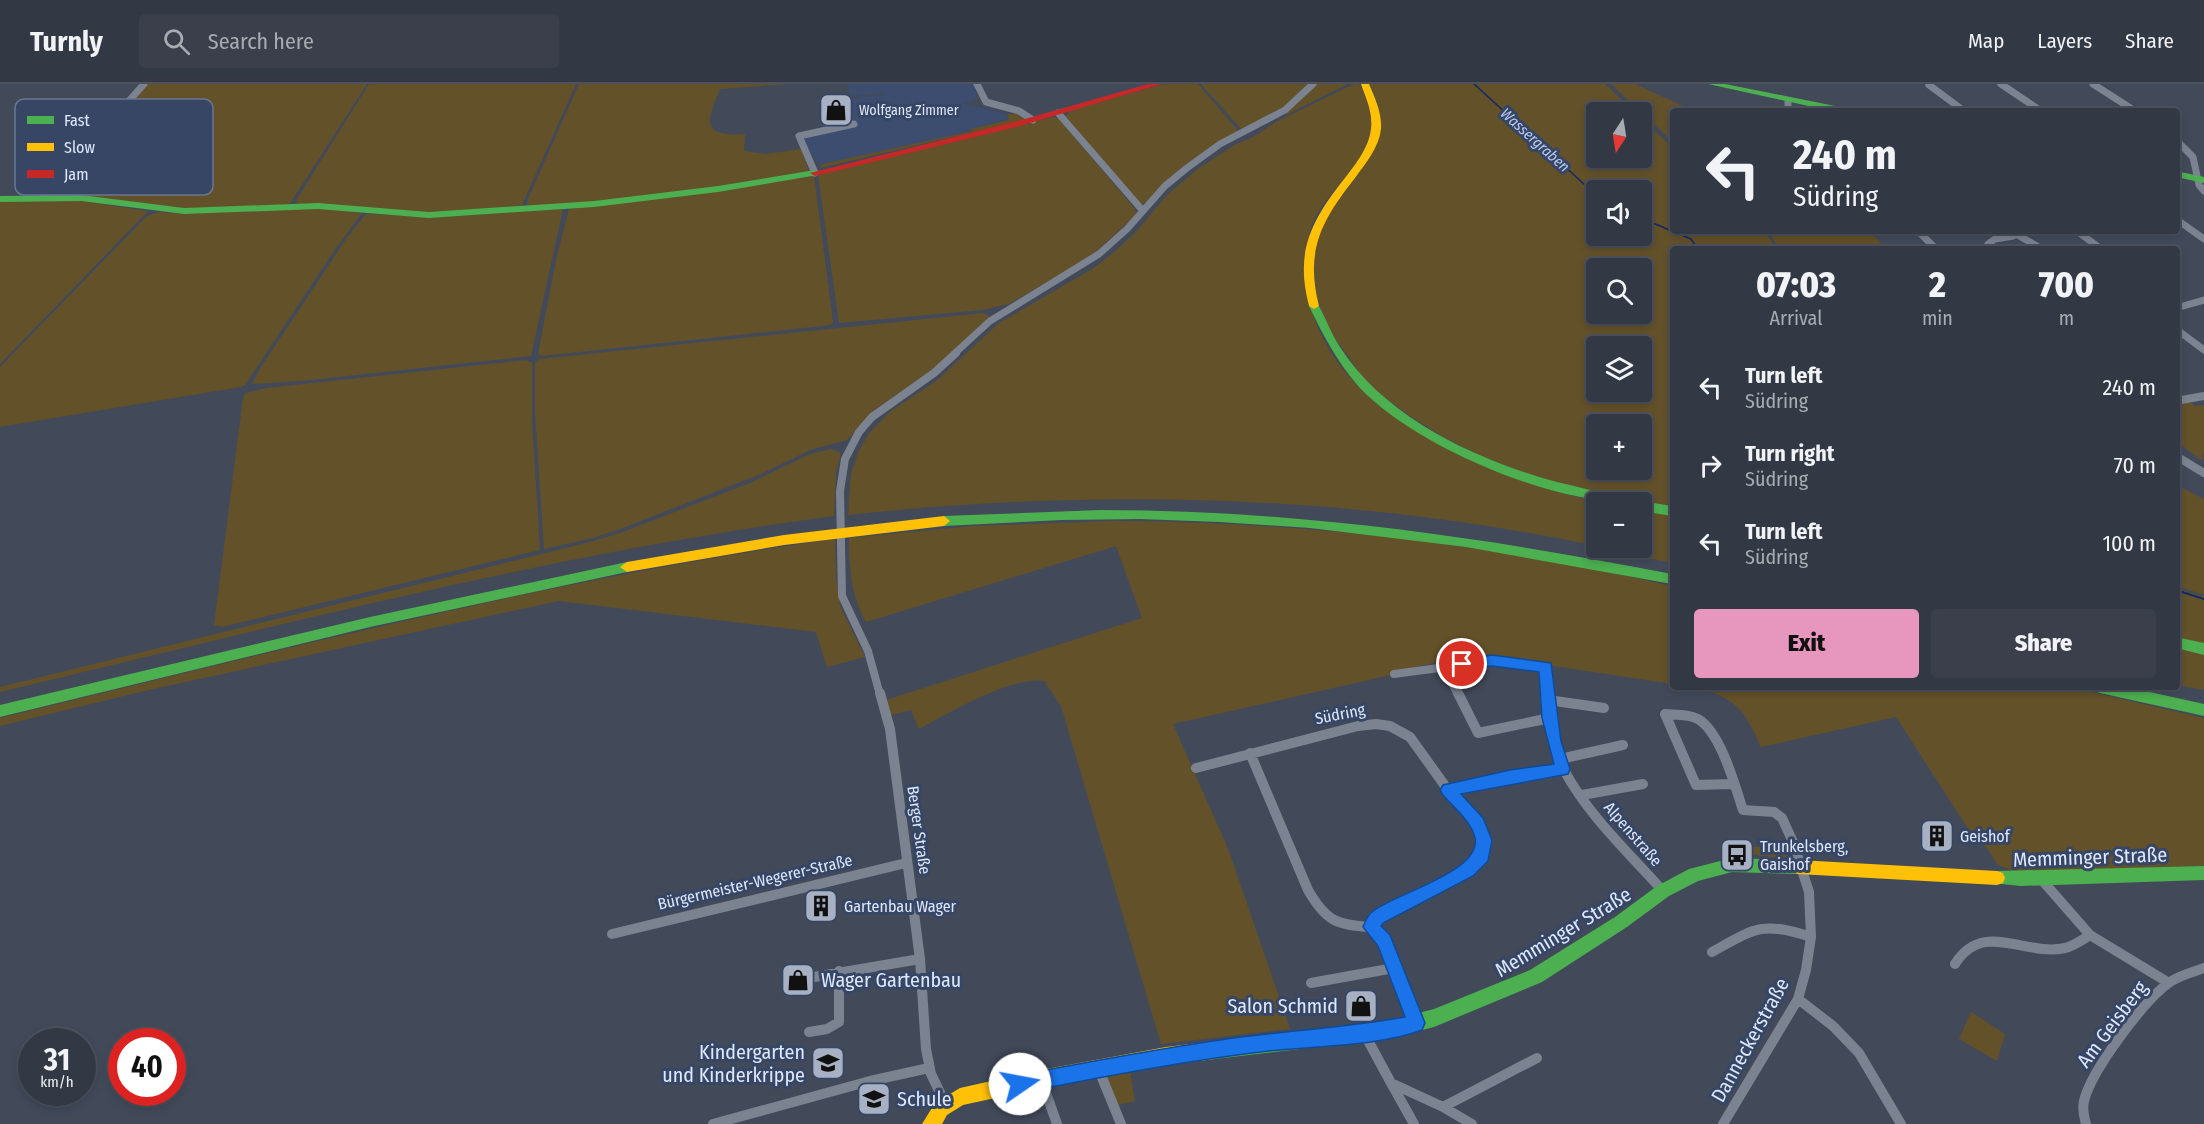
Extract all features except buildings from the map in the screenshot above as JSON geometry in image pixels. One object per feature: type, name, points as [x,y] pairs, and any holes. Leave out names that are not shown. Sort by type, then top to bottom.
[{"type":"main road","points":[[0,199],[44,197],[88,199],[184,212],[318,206],[414,215],[459,215],[660,197],[815,173],[1033,120],[1158,84]]},
{"type":"main road","points":[[1365,84],[1372,94],[1377,112],[1375,136],[1359,166],[1322,216],[1309,249],[1308,273],[1313,300],[1322,325],[1334,347],[1353,372],[1400,415],[1439,440],[1524,478],[1586,495]]},
{"type":"main road","points":[[1712,84],[1788,106],[1811,108]]},
{"type":"main road","points":[[2180,175],[2202,183]]},
{"type":"main road","points":[[0,700],[357,615],[629,555],[809,526],[922,514],[1075,505],[1164,505],[1300,512],[1497,535],[1584,550],[1670,570]]},
{"type":"main road","points":[[1652,508],[1670,511]]},
{"type":"main road","points":[[0,711],[552,581],[721,549],[935,522],[1155,514],[1270,519],[1430,535],[1547,553],[1670,579]]},
{"type":"main road","points":[[2180,643],[2204,649]]},
{"type":"main road","points":[[2114,690],[2204,710]]},
{"type":"main road","points":[[2162,690],[2204,699]]},
{"type":"main road","name":"Memminger Straße","points":[[946,1105],[960,1097],[1098,1068],[1246,1046],[1364,1033],[1416,1023],[1467,1006],[1536,976],[1621,922],[1664,891],[1695,874],[1723,867],[1745,864],[1801,866],[1971,878],[2041,879],[2204,873]]},
{"type":"main road","points":[[930,1124],[946,1105]]},
{"type":"street","points":[[131,99],[144,84]]},
{"type":"street","points":[[977,84],[987,103],[1019,111],[1033,120]]},
{"type":"street","name":"Berger Straße","points":[[946,1105],[929,1068],[922,1010],[920,959],[892,739],[868,651],[844,603],[840,578],[840,476],[847,453],[859,432],[872,417],[934,373],[998,314],[1099,254],[1122,234],[1165,186],[1192,163],[1220,144],[1285,110],[1313,84]]},
{"type":"street","points":[[2001,84],[2037,108]]},
{"type":"street","points":[[2093,84],[2130,108]]},
{"type":"street","points":[[1929,85],[1960,108]]},
{"type":"street","points":[[1058,113],[1143,211]]},
{"type":"street","points":[[815,173],[799,136],[854,124]]},
{"type":"street","points":[[2180,144],[2193,157],[2202,183]]},
{"type":"street","points":[[2180,222],[2204,239]]},
{"type":"street","points":[[1921,234],[1933,246]]},
{"type":"street","points":[[1988,244],[2013,236],[2012,234]]},
{"type":"street","points":[[2016,234],[2037,246]]},
{"type":"street","points":[[2082,234],[2097,246]]},
{"type":"street","points":[[2180,307],[2204,300]]},
{"type":"street","points":[[2180,332],[2204,350]]},
{"type":"street","points":[[2180,400],[2204,396]]},
{"type":"street","points":[[2180,458],[2204,473]]},
{"type":"street","name":"Alpenstraße","points":[[1394,674],[1492,661],[1546,667],[1550,718],[1561,764],[1594,813],[1664,891]]},
{"type":"street","points":[[1444,667],[1478,733],[1550,718]]},
{"type":"street","points":[[1548,700],[1604,708]]},
{"type":"street","points":[[1665,714],[1687,716],[1703,722],[1716,740],[1733,784],[1696,785],[1665,714]]},
{"type":"street","name":"Südring","points":[[1196,768],[1358,726],[1376,724],[1390,726],[1410,737],[1448,790],[1477,823],[1484,840],[1482,856],[1467,871],[1377,917],[1371,927]]},
{"type":"street","points":[[1448,790],[1561,764],[1623,745]]},
{"type":"street","points":[[1250,753],[1308,890],[1320,911],[1330,921],[1350,926],[1371,927],[1384,941],[1416,1023]]},
{"type":"street","name":"Alpenstraße","points":[[1582,795],[1643,784]]},
{"type":"street","name":"Danneckerstraße","points":[[1723,1124],[1798,999],[1811,937],[1809,892],[1782,818],[1774,812],[1743,810],[1733,784]]},
{"type":"street","name":"Bürgermeister-Wegerer-Straße","points":[[612,934],[906,863]]},
{"type":"street","name":"Am Geisberg","points":[[2041,879],[2090,936],[2169,983]]},
{"type":"street","points":[[1712,952],[1754,928],[1765,925],[1773,925],[1811,937]]},
{"type":"street","points":[[1955,964],[1959,954],[1973,945],[2010,942],[2058,949],[2068,948],[2090,936]]},
{"type":"street","points":[[808,978],[920,959]]},
{"type":"street","points":[[1311,983],[1394,968]]},
{"type":"street","name":"Am Geisberg","points":[[2086,1124],[2083,1105],[2095,1075],[2118,1042],[2169,983],[2204,968]]},
{"type":"street","points":[[809,1032],[827,1029],[839,1022],[839,971]]},
{"type":"street","points":[[1798,999],[1833,1026],[1859,1053],[1901,1124]]},
{"type":"street","points":[[1364,1033],[1414,1124]]},
{"type":"street","points":[[1443,1107],[1537,1058]]},
{"type":"street","points":[[712,1124],[870,1081],[929,1068]]},
{"type":"street","points":[[1098,1068],[1121,1124]]},
{"type":"street","points":[[1041,1079],[1057,1124]]},
{"type":"street","points":[[1391,1083],[1443,1107],[1472,1124]]},
{"type":"shaded area","points":[[146,84],[367,84],[289,205],[188,210],[51,195],[213,195],[213,99],[133,99]]},
{"type":"shaded area","points":[[369,84],[576,84],[522,205],[517,208],[420,213],[296,204]]},
{"type":"shaded area","points":[[579,84],[787,84],[720,89],[710,119],[711,125],[714,130],[721,133],[745,134],[744,151],[766,154],[801,149],[809,171],[772,179],[614,200],[531,207],[527,205],[528,199]]},
{"type":"shaded area","points":[[848,84],[974,84],[977,99],[954,106],[963,104],[973,106],[1002,113],[1010,118],[939,139],[818,165],[805,147],[803,138],[821,130],[820,102],[884,95],[884,93],[850,96]]},
{"type":"shaded area","points":[[1163,84],[1198,84],[1239,132],[1142,205],[1064,117],[1070,111]]},
{"type":"shaded area","points":[[1201,84],[1310,84],[1294,102],[1241,129]]},
{"type":"shaded area","points":[[1317,84],[1348,84],[1286,115],[1286,113]]},
{"type":"shaded area","points":[[1354,84],[1359,84],[1372,101],[1373,115],[1369,138],[1352,169],[1320,210],[1309,238],[1313,314],[1334,357],[1361,389],[1395,417],[1434,442],[1518,479],[1586,499],[1586,544],[1410,515],[1317,506],[1223,501],[1129,499],[1035,501],[942,506],[848,515],[851,474],[859,450],[870,432],[891,411],[936,381],[999,323],[1092,269],[1113,253],[1135,233],[1168,194],[1199,168],[1276,122]]},
{"type":"shaded area","points":[[1369,84],[1605,84],[1624,102],[1586,102],[1586,168],[1652,168],[1652,128],[1670,145],[1670,234],[1767,234],[1774,246],[1670,246],[1670,507],[1652,504],[1652,492],[1593,492],[1507,467],[1445,438],[1402,411],[1375,389],[1357,370],[1334,336],[1322,311],[1314,283],[1314,255],[1325,220],[1373,149],[1379,130],[1378,108]]},
{"type":"shaded area","points":[[1611,84],[1635,84],[1687,108],[1670,108],[1670,139],[1652,122],[1652,102],[1630,102]]},
{"type":"shaded area","points":[[1021,114],[1026,120],[820,168],[822,164],[972,131],[971,129],[1008,120],[1009,117],[1006,115]]},
{"type":"shaded area","points":[[1054,117],[1059,119],[1135,209],[1134,217],[1091,256],[1009,304],[982,310],[839,323],[818,175]]},
{"type":"shaded area","points":[[814,176],[833,322],[831,325],[542,356],[538,354],[556,260],[569,209]]},
{"type":"shaded area","points":[[0,200],[75,200],[148,211],[0,364]]},
{"type":"shaded area","points":[[316,208],[362,213],[336,248],[245,385],[0,427],[0,367],[147,216],[158,212],[187,214]]},
{"type":"shaded area","points":[[563,209],[531,356],[301,381],[252,384],[348,236],[366,214],[446,217]]},
{"type":"shaded area","points":[[1770,234],[1873,234],[1883,246],[1777,246]]},
{"type":"shaded area","points":[[983,313],[989,316],[988,319],[940,364],[876,409],[847,440],[810,450],[761,474],[623,528],[593,538],[544,549],[535,412],[535,363],[539,359]]},
{"type":"shaded area","points":[[526,360],[532,363],[532,419],[540,550],[222,627],[214,625],[243,398],[246,393],[266,388]]},
{"type":"shaded area","points":[[2190,402],[2195,406],[2204,405],[2204,454],[2202,454],[2204,459],[2201,460],[2180,444],[2180,404]]},
{"type":"shaded area","points":[[831,449],[841,453],[836,472],[834,516],[624,550],[519,571],[0,692],[0,687],[590,542],[620,533],[750,483],[810,454]]},
{"type":"shaded area","points":[[2180,487],[2204,499],[2204,595],[2180,587]]},
{"type":"shaded area","points":[[1652,512],[1670,515],[1670,563],[1648,558],[1652,558]]},
{"type":"shaded area","points":[[1116,521],[1186,522],[1326,531],[1396,538],[1535,558],[1670,586],[1670,684],[1487,656],[1451,663],[1444,661],[1393,672],[1391,675],[1173,724],[1229,851],[1290,1029],[1161,1044],[1061,706],[1044,681],[1030,681],[998,690],[963,705],[919,729],[911,710],[891,715],[886,700],[1142,618],[1116,546],[866,622],[854,592],[850,570],[849,538],[971,526]]},
{"type":"shaded area","points":[[835,539],[836,577],[840,606],[865,657],[827,667],[816,632],[559,601],[153,689],[0,726],[0,718],[416,618],[625,574]]},
{"type":"shaded area","points":[[2180,589],[2204,597],[2204,645],[2180,639]]},
{"type":"shaded area","points":[[2180,648],[2204,653],[2204,690],[2180,686]]},
{"type":"shaded area","points":[[1703,690],[2083,690],[2204,718],[2204,866],[2015,872],[1998,865],[1987,848],[1974,838],[1896,717],[1761,747],[1742,712],[1716,694]]},
{"type":"shaded area","points":[[1734,846],[1789,848],[1791,855],[1770,857],[1734,850]]},
{"type":"shaded area","points":[[1971,1012],[2005,1034],[1997,1061],[1959,1039]]},
{"type":"shaded area","points":[[1130,1071],[1135,1101],[1115,1106],[1103,1075]]},
{"type":"waterway","name":"Wassergraben","points":[[1474,84],[1586,186]]},
{"type":"waterway","name":"Wassergraben","points":[[1652,223],[1670,230]]},
{"type":"waterway","name":"Wassergraben","points":[[1679,234],[1691,239],[1696,246]]},
{"type":"waterway","name":"Wassergraben","points":[[2180,591],[2204,599]]},
{"type":"traffic: fast","points":[[1712,84],[1830,108]]},
{"type":"traffic: fast","points":[[0,199],[81,198],[184,211],[318,206],[429,215],[594,204],[718,189],[815,173]]},
{"type":"traffic: fast","points":[[2180,175],[2204,180]]},
{"type":"traffic: fast","points":[[1314,306],[1335,349],[1364,385],[1400,416],[1440,441],[1484,462],[1530,479],[1586,494]]},
{"type":"traffic: fast","points":[[1652,508],[1670,511]]},
{"type":"traffic: fast","points":[[944,521],[1062,515],[1140,515],[1310,523],[1466,542],[1670,579]]},
{"type":"traffic: fast","points":[[0,711],[370,622],[627,567]]},
{"type":"traffic: fast","points":[[2180,643],[2204,649]]},
{"type":"traffic: fast","points":[[2114,690],[2204,710]]},
{"type":"traffic: fast","points":[[1215,1050],[1387,1030],[1434,1018],[1536,976],[1621,922],[1663,891],[1695,874],[1732,865],[1798,867]]},
{"type":"traffic: fast","points":[[1997,878],[2204,873]]},
{"type":"traffic: slow","points":[[1314,306],[1308,269],[1309,252],[1314,236],[1329,207],[1367,154],[1375,134],[1375,111],[1365,84]]},
{"type":"traffic: slow","points":[[627,567],[784,540],[944,521]]},
{"type":"traffic: slow","points":[[1798,867],[1997,878]]},
{"type":"traffic: slow","points":[[931,1124],[941,1109],[960,1097],[1041,1079],[1166,1056],[1215,1050]]},
{"type":"traffic: jam","points":[[815,173],[1017,124],[1158,84]]},
{"type":"place","name":"Wolfgang Zimmer","points":[[836,110]]},
{"type":"place","name":"Geishof","points":[[1937,836]]},
{"type":"place","name":"Trunkelsberg, Gaishof","points":[[1737,855]]},
{"type":"place","name":"Gartenbau Wager","points":[[821,906]]},
{"type":"place","name":"Wager Gartenbau","points":[[798,980]]},
{"type":"place","name":"Salon Schmid","points":[[1361,1006]]},
{"type":"place","name":"Kindergarten und Kinderkrippe","points":[[828,1063]]},
{"type":"place","name":"Schule","points":[[874,1099]]},
{"type":"route","points":[[1020,1084],[1166,1056],[1269,1042],[1387,1030],[1416,1023],[1384,941],[1371,927],[1377,917],[1467,871],[1482,856],[1484,840],[1477,823],[1448,790],[1563,769],[1554,741],[1550,718],[1546,667],[1492,661],[1462,664]]}]
